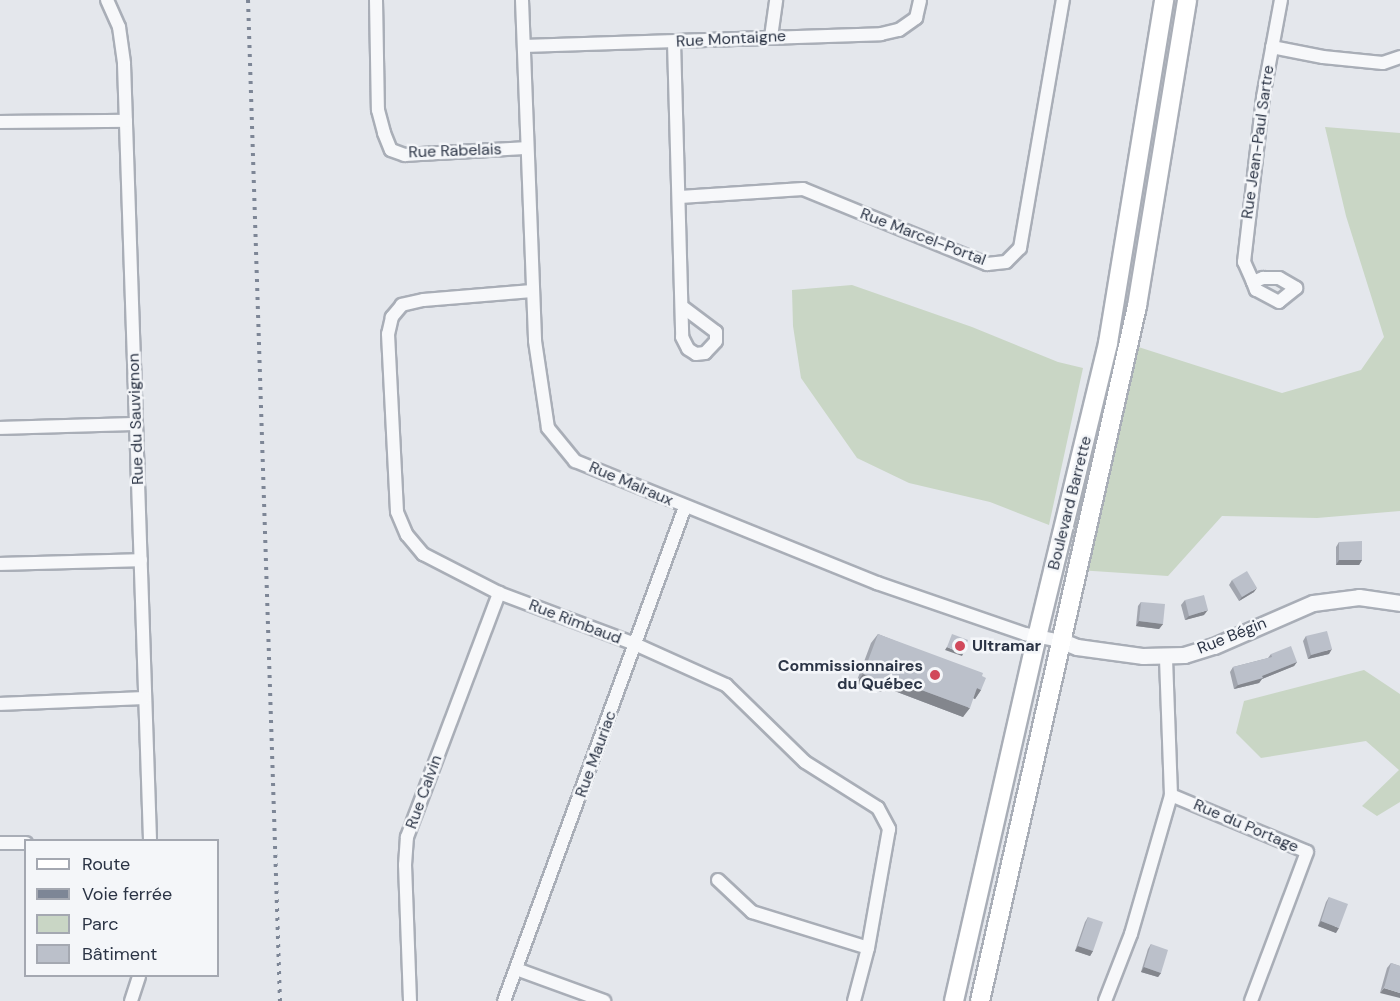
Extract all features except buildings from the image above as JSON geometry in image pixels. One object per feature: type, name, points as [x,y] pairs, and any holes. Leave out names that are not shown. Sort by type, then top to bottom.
[{"type":"main road","name":"Boulevard Barrette","points":[[954,1001],[1037,637],[1108,343],[1164,0]]},
{"type":"main road","name":"Boulevard Barrette","points":[[980,1001],[1137,306],[1187,0]]},
{"type":"street","name":"Rue du Sauvignon","points":[[107,0],[119,27],[124,64],[150,839]]},
{"type":"street","name":"Rue Rabelais","points":[[376,0],[378,110],[391,150],[405,155],[527,148]]},
{"type":"street","name":"Rue Malraux","points":[[522,0],[535,341],[548,428],[575,461],[877,583],[1037,637],[1062,641]]},
{"type":"street","points":[[771,37],[777,0]]},
{"type":"street","name":"Rue Montaigne","points":[[524,46],[881,34],[899,30],[916,18],[920,0]]},
{"type":"street","name":"Rue Marcel-Portal","points":[[680,196],[803,189],[987,264],[1006,262],[1020,248],[1063,0]]},
{"type":"street","name":"Rue Jean-Paul Sartre","points":[[1252,282],[1244,262],[1246,228],[1263,97],[1281,0]]},
{"type":"street","points":[[674,42],[684,308]]},
{"type":"street","points":[[1272,47],[1323,57],[1383,63],[1400,57]]},
{"type":"street","points":[[0,123],[126,121]]},
{"type":"street","name":"Rue Rimbaud","points":[[532,291],[423,300],[402,305],[392,317],[388,334],[397,512],[407,536],[423,554],[499,593],[637,645],[726,685],[805,762],[878,808],[889,830],[867,948],[854,1001]]},
{"type":"street","points":[[0,428],[136,424]]},
{"type":"street","name":"Rue Mauriac","points":[[504,1001],[637,645],[685,507]]},
{"type":"street","points":[[0,564],[141,560]]},
{"type":"street","name":"Rue Calvin","points":[[410,1001],[405,884],[407,837],[499,593]]},
{"type":"street","name":"Rue Bégin","points":[[1062,641],[1077,648],[1166,657],[1214,646],[1313,603],[1359,597],[1400,603]]},
{"type":"street","points":[[1105,1001],[1131,934],[1171,795],[1166,657]]},
{"type":"street","points":[[0,704],[145,698]]},
{"type":"street","name":"Rue du Portage","points":[[1171,795],[1308,852],[1251,1001]]},
{"type":"street","points":[[0,843],[24,843]]},
{"type":"street","points":[[718,880],[752,912],[867,948]]},
{"type":"street","points":[[516,969],[604,1001]]},
{"type":"street","points":[[131,1001],[138,977]]},
{"type":"green space","points":[[1325,127],[1400,133],[1400,511],[1317,518],[1222,516],[1168,576],[1078,570],[1129,344],[1282,393],[1361,370],[1384,337],[1346,216]]},
{"type":"green space","points":[[852,285],[972,327],[1058,362],[1083,368],[1049,525],[990,502],[909,483],[857,458],[801,378],[793,326],[792,290]]},
{"type":"green space","points":[[1364,670],[1400,694],[1400,802],[1377,816],[1362,806],[1399,770],[1366,741],[1261,758],[1236,733],[1244,701]]},
{"type":"railway","points":[[248,0],[280,1001]]},
{"type":"place","name":"Ultramar","points":[[960,646]]},
{"type":"place","name":"Commissionnaires du Québec","points":[[935,675]]}]
